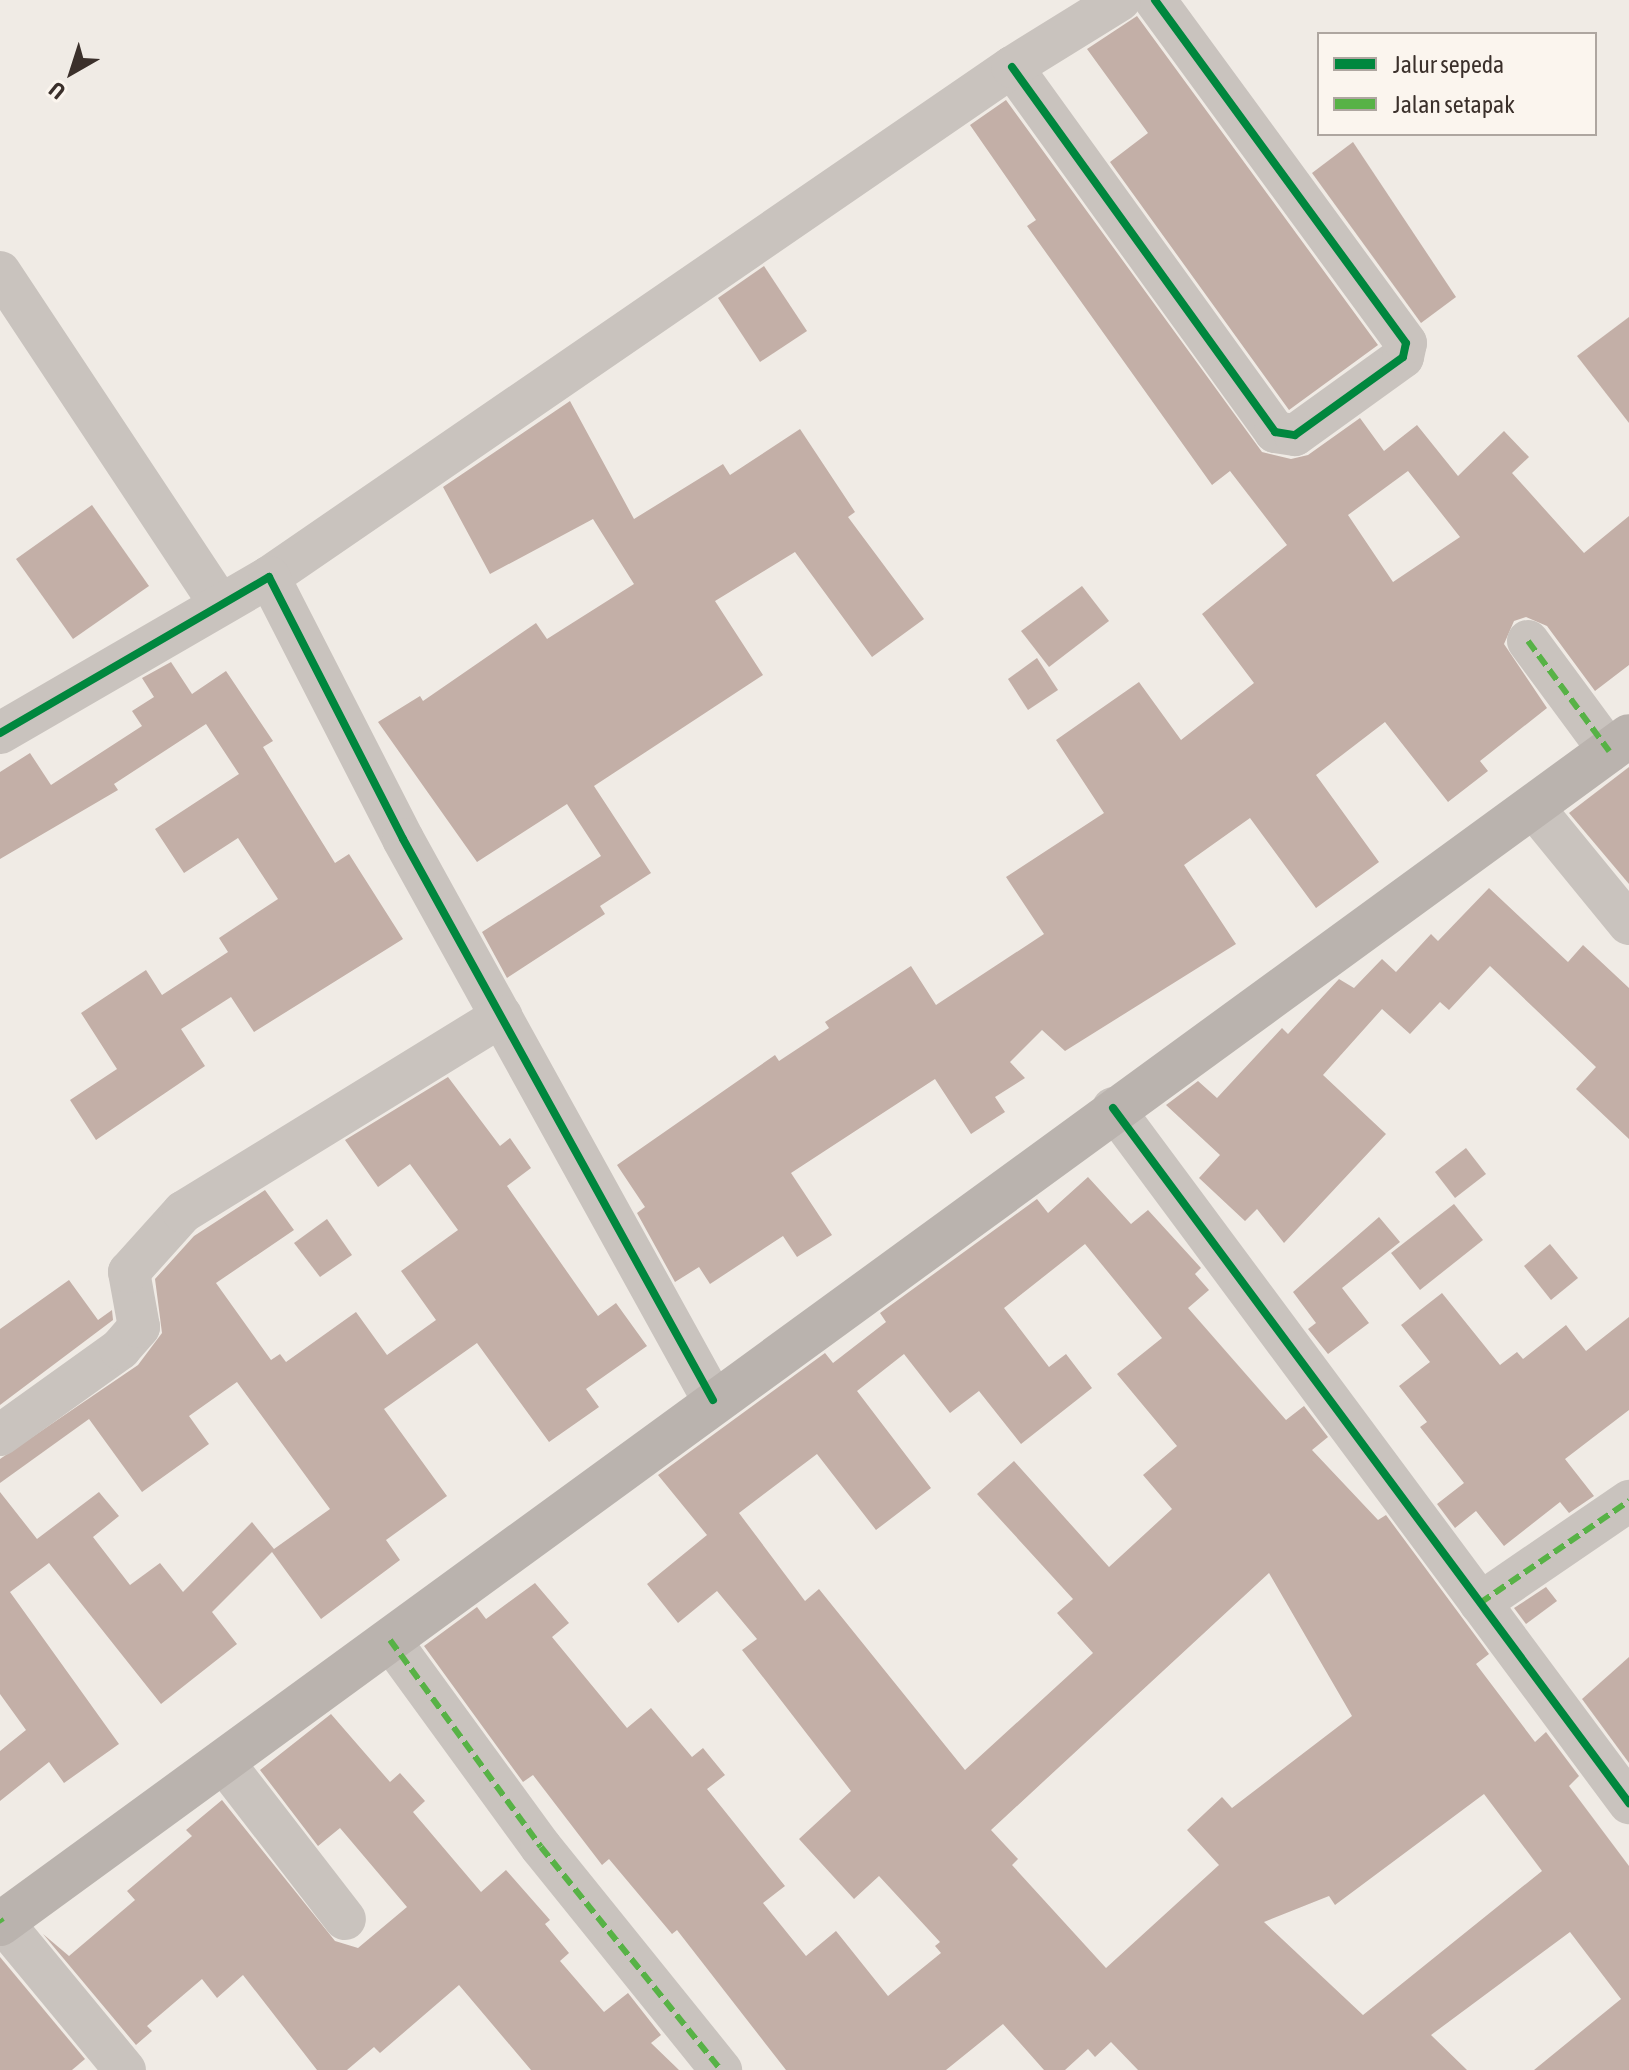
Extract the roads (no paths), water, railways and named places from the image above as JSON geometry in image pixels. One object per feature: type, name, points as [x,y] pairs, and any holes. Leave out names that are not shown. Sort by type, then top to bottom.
[{"type":"main road","points":[[1,1922],[225,1764],[713,1400],[1113,1108],[1534,808],[1619,743]]},
{"type":"street","points":[[0,733],[219,603],[269,577],[1012,67],[1120,0]]},
{"type":"street","points":[[1012,67],[1275,432],[1295,435],[1403,357],[1406,343],[1155,0]]},
{"type":"street","points":[[0,272],[219,603]]},
{"type":"street","points":[[269,577],[501,1016],[713,1400]]},
{"type":"street","points":[[1528,641],[1619,743]]},
{"type":"street","points":[[1534,808],[1629,924]]},
{"type":"street","points":[[0,1435],[120,1349],[139,1327],[129,1272],[183,1212],[501,1016]]},
{"type":"street","points":[[1113,1108],[1629,1803]]},
{"type":"street","points":[[1480,1603],[1629,1501]]},
{"type":"street","points":[[390,1640],[541,1847],[721,2070]]},
{"type":"street","points":[[225,1764],[345,1919]]},
{"type":"street","points":[[1,1922],[125,2070]]}]
